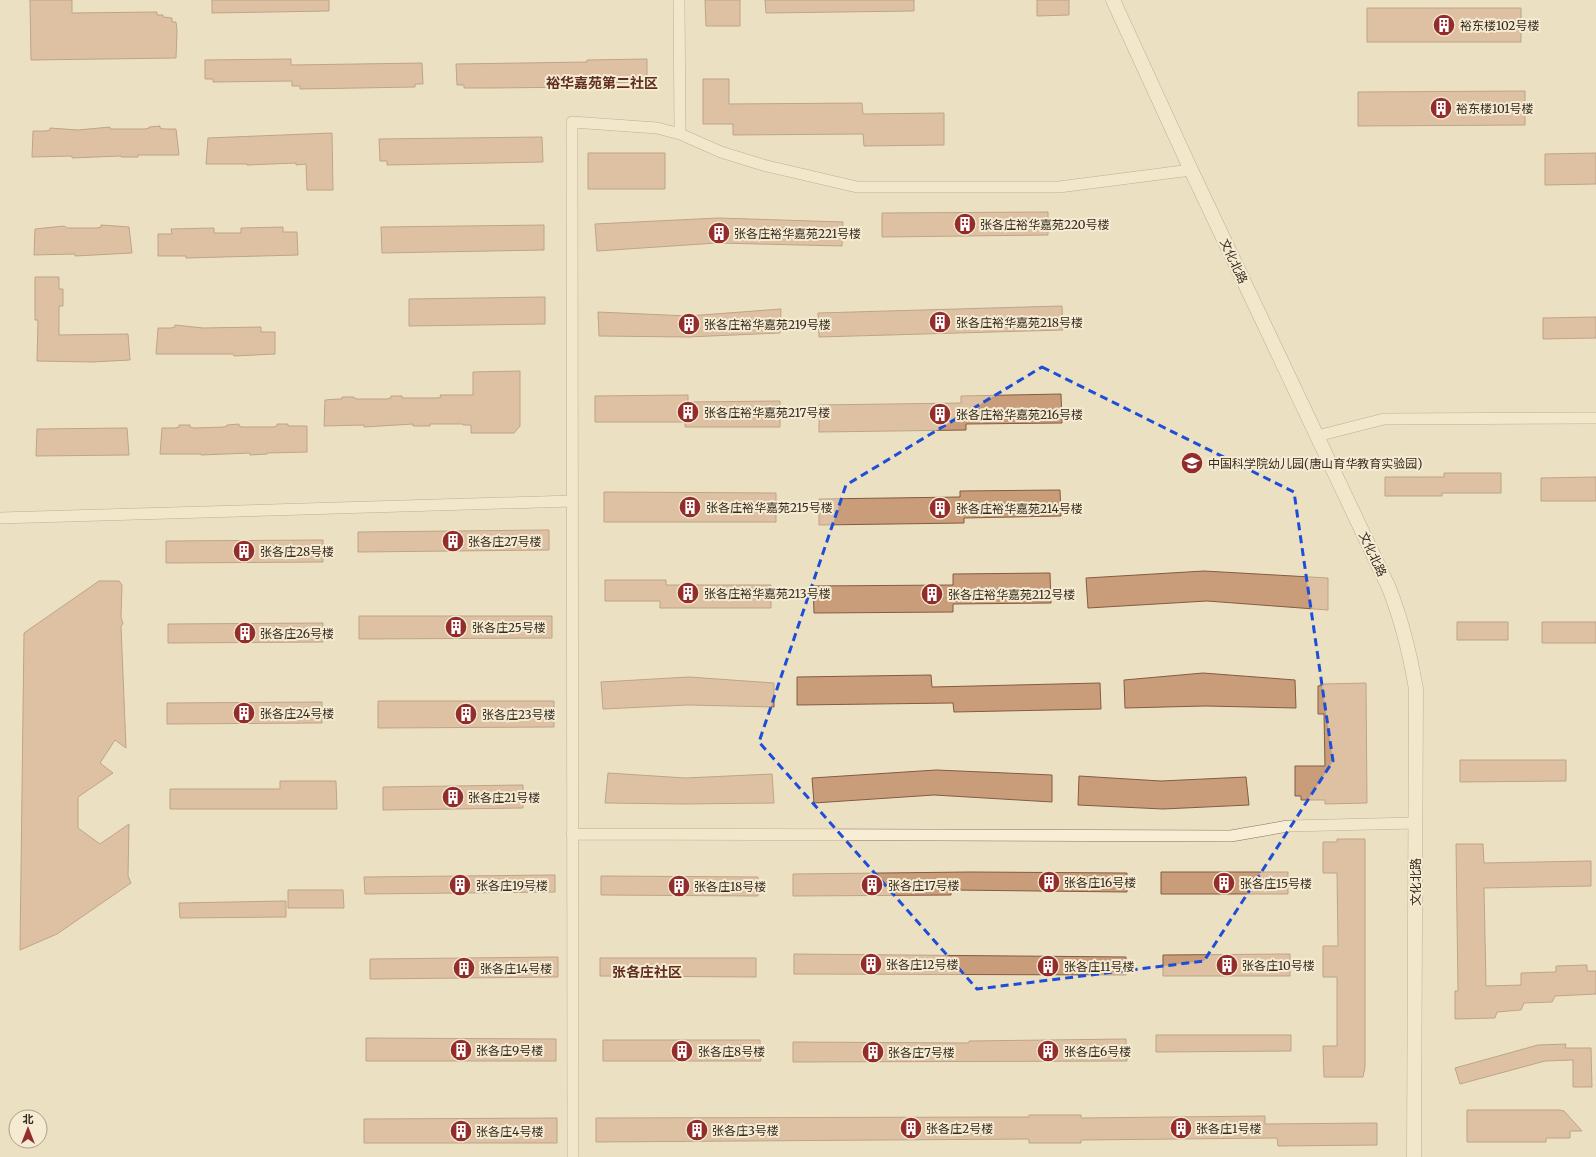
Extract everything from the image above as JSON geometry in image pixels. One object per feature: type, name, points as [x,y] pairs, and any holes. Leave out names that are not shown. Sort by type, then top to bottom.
[{"type":"street","points":[[679,0],[680,134]]},
{"type":"street","name":"文化北路","points":[[1113,0],[1191,170],[1389,588],[1401,619],[1407,642],[1416,689],[1414,1157]]},
{"type":"street","points":[[573,1157],[572,122],[657,128],[680,134],[721,152],[763,165],[857,187],[1059,187],[1191,170]]},
{"type":"street","points":[[1317,436],[1384,419],[1596,418]]},
{"type":"street","points":[[0,518],[572,501]]},
{"type":"street","points":[[572,834],[1231,836],[1288,826],[1416,823]]},
{"type":"highlighted area","points":[[1042,367],[1294,492],[1333,761],[1204,961],[977,989],[759,742],[846,485]]},
{"type":"building","points":[[30,0],[72,0],[72,13],[157,12],[157,15],[172,18],[172,22],[176,22],[176,58],[31,60]]},
{"type":"building","points":[[212,0],[329,0],[329,11],[212,13]]},
{"type":"building","points":[[705,0],[740,0],[740,26],[706,26]]},
{"type":"building","points":[[765,0],[914,0],[914,11],[766,13]]},
{"type":"building","points":[[1037,0],[1069,0],[1069,15],[1037,16]]},
{"type":"building","name":"裕东楼102号楼","points":[[1367,8],[1521,8],[1521,42],[1367,42]]},
{"type":"building","points":[[291,59],[291,65],[422,63],[423,84],[415,84],[415,87],[300,89],[300,86],[292,86],[292,81],[213,82],[213,79],[205,79],[205,60]]},
{"type":"building","points":[[647,59],[647,82],[579,83],[579,87],[464,88],[464,85],[457,85],[456,64],[587,62],[587,60]]},
{"type":"building","points":[[703,79],[729,79],[729,104],[862,103],[863,114],[944,113],[944,145],[864,146],[863,134],[733,135],[733,124],[703,124]]},
{"type":"building","name":"裕东楼101号楼","points":[[1525,91],[1525,125],[1358,126],[1358,92]]},
{"type":"building","points":[[160,126],[160,128],[164,129],[176,129],[179,155],[72,158],[72,156],[32,157],[33,131],[46,131],[50,130],[50,128],[78,130],[110,127],[110,129],[145,129]]},
{"type":"building","points":[[332,133],[333,190],[307,190],[306,164],[206,164],[208,138]]},
{"type":"building","points":[[542,137],[543,162],[387,165],[387,161],[380,161],[379,139]]},
{"type":"building","points":[[588,153],[665,153],[665,189],[588,189]]},
{"type":"building","points":[[1596,153],[1596,184],[1545,185],[1545,154]]},
{"type":"building","name":"张各庄裕华嘉苑220号楼","points":[[1048,212],[1048,235],[882,237],[882,213]]},
{"type":"building","name":"张各庄裕华嘉苑221号楼","points":[[718,218],[843,222],[842,246],[717,243],[597,251],[595,224]]},
{"type":"building","points":[[101,225],[129,227],[132,253],[75,256],[75,254],[34,255],[35,229],[64,226],[67,228],[97,228],[101,227]]},
{"type":"building","points":[[544,225],[544,250],[382,253],[381,227]]},
{"type":"building","points":[[283,227],[283,232],[297,232],[298,255],[186,258],[186,256],[158,256],[158,234],[172,234],[171,229],[214,228],[214,233],[241,233],[241,228]]},
{"type":"building","points":[[35,277],[59,277],[59,289],[63,289],[63,306],[59,306],[59,335],[128,334],[130,360],[92,362],[37,361],[38,320],[35,320]]},
{"type":"building","points":[[545,297],[545,324],[409,326],[409,299]]},
{"type":"building","name":"张各庄裕华嘉苑218号楼","points":[[1062,306],[1063,330],[819,337],[818,313]]},
{"type":"building","name":"张各庄裕华嘉苑219号楼","points":[[781,309],[780,333],[688,337],[599,336],[598,312],[688,316]]},
{"type":"building","points":[[1596,317],[1596,338],[1543,339],[1543,318]]},
{"type":"building","points":[[175,325],[203,328],[261,327],[261,332],[275,332],[275,354],[234,356],[233,354],[156,354],[158,328],[171,328],[175,327]]},
{"type":"building","points":[[520,371],[520,426],[514,433],[471,433],[471,425],[463,424],[430,424],[430,426],[413,426],[413,424],[364,427],[364,425],[324,426],[325,400],[342,399],[342,397],[354,397],[357,399],[387,399],[391,398],[391,396],[402,396],[402,398],[437,398],[441,397],[440,395],[473,395],[473,372]]},
{"type":"building","name":"张各庄裕华嘉苑216号楼","points":[[1061,394],[1062,423],[966,424],[966,430],[819,432],[819,405],[961,403],[961,396]]},
{"type":"building","name":"张各庄裕华嘉苑217号楼","points":[[688,395],[688,402],[780,401],[780,427],[685,427],[685,422],[595,422],[595,396]]},
{"type":"building","points":[[239,424],[239,426],[242,427],[273,427],[277,426],[277,424],[288,424],[288,426],[307,426],[307,452],[250,455],[250,453],[201,455],[160,454],[162,428],[175,428],[179,427],[179,425],[190,425],[190,427],[194,428],[224,427],[227,425]]},
{"type":"building","points":[[127,428],[129,455],[36,456],[37,429]]},
{"type":"building","points":[[1444,473],[1501,473],[1501,493],[1442,493],[1442,496],[1385,496],[1385,477],[1444,477]]},
{"type":"building","points":[[1596,477],[1596,501],[1541,501],[1541,478]]},
{"type":"building","name":"张各庄裕华嘉苑214号楼","points":[[1060,490],[1061,516],[964,518],[964,523],[819,525],[819,499],[960,497],[960,491]]},
{"type":"building","name":"张各庄裕华嘉苑215号楼","points":[[604,492],[776,493],[776,522],[604,522]]},
{"type":"building","name":"张各庄27号楼","points":[[549,530],[549,550],[358,552],[358,532]]},
{"type":"building","name":"张各庄28号楼","points":[[323,540],[323,562],[166,563],[166,541]]},
{"type":"building","points":[[1204,571],[1328,578],[1328,610],[1207,601],[1088,608],[1086,578]]},
{"type":"building","name":"张各庄裕华嘉苑212号楼","points":[[1050,573],[1051,603],[953,604],[953,612],[814,613],[813,586],[953,585],[953,574]]},
{"type":"building","name":"张各庄裕华嘉苑213号楼","points":[[605,580],[666,580],[666,585],[771,585],[771,608],[660,608],[660,601],[605,601]]},
{"type":"building","points":[[99,581],[119,581],[122,585],[121,617],[123,624],[121,626],[126,748],[115,740],[100,763],[113,773],[78,797],[78,828],[100,844],[129,824],[128,876],[131,883],[57,934],[20,950],[24,633]]},
{"type":"building","name":"张各庄25号楼","points":[[359,616],[552,616],[552,638],[359,639]]},
{"type":"building","points":[[1457,622],[1508,622],[1508,640],[1457,640]]},
{"type":"building","points":[[1542,622],[1596,622],[1596,643],[1542,643]]},
{"type":"building","name":"张各庄26号楼","points":[[323,623],[323,642],[168,643],[168,624]]},
{"type":"building","points":[[1203,673],[1295,680],[1296,708],[1205,706],[1125,708],[1124,680]]},
{"type":"building","points":[[931,675],[932,687],[1100,683],[1101,709],[954,712],[953,703],[797,705],[797,677]]},
{"type":"building","points":[[689,677],[774,683],[774,707],[688,705],[603,709],[601,682]]},
{"type":"building","points":[[1366,683],[1367,803],[1325,804],[1325,800],[1301,800],[1301,796],[1295,796],[1295,766],[1325,766],[1324,714],[1318,714],[1318,686],[1324,684]]},
{"type":"building","name":"张各庄23号楼","points":[[378,701],[554,701],[554,727],[378,728]]},
{"type":"building","name":"张各庄24号楼","points":[[322,702],[322,723],[167,724],[167,703]]},
{"type":"building","points":[[1460,760],[1566,760],[1566,781],[1460,782]]},
{"type":"building","points":[[936,770],[1052,775],[1052,802],[934,795],[814,803],[812,778]]},
{"type":"building","points":[[608,773],[685,778],[772,774],[774,803],[605,803]]},
{"type":"building","points":[[1079,776],[1161,781],[1246,777],[1249,805],[1163,809],[1078,805]]},
{"type":"building","points":[[280,781],[336,781],[337,809],[170,809],[170,789],[280,789]]},
{"type":"building","name":"张各庄21号楼","points":[[523,785],[523,808],[383,810],[383,787]]},
{"type":"building","points":[[1337,839],[1365,839],[1365,1067],[1363,1077],[1324,1077],[1323,1046],[1337,1046],[1337,977],[1323,977],[1323,946],[1338,946],[1337,873],[1323,873],[1323,842],[1337,842]]},
{"type":"building","points":[[1456,844],[1483,844],[1484,863],[1591,861],[1591,886],[1484,888],[1486,986],[1521,985],[1521,973],[1556,972],[1556,966],[1587,965],[1587,971],[1596,971],[1596,994],[1555,996],[1552,1002],[1524,1003],[1521,1010],[1497,1012],[1495,1018],[1455,1019],[1455,991],[1458,991]]},
{"type":"building","points":[[970,872],[1127,873],[1127,892],[951,890],[951,895],[793,896],[793,874]]},
{"type":"building","name":"张各庄15号楼","points":[[1161,872],[1288,872],[1288,894],[1161,894]]},
{"type":"building","name":"张各庄19号楼","points":[[555,875],[555,892],[365,894],[364,877]]},
{"type":"building","name":"张各庄18号楼","points":[[601,876],[758,877],[758,896],[601,895]]},
{"type":"building","points":[[288,890],[343,890],[344,908],[288,908]]},
{"type":"building","points":[[286,901],[286,917],[180,918],[179,903]]},
{"type":"building","points":[[794,954],[1126,957],[1126,975],[794,974]]},
{"type":"building","name":"张各庄10号楼","points":[[1290,954],[1290,976],[1163,976],[1163,955]]},
{"type":"building","name":"张各庄14号楼","points":[[558,957],[558,977],[370,979],[370,959]]},
{"type":"building","points":[[600,958],[756,958],[756,977],[600,976]]},
{"type":"building","points":[[1156,1035],[1291,1035],[1291,1051],[1156,1052]]},
{"type":"building","name":"张各庄9号楼","points":[[366,1038],[556,1039],[556,1061],[366,1061]]},
{"type":"building","points":[[1126,1039],[1127,1061],[793,1062],[793,1042],[969,1043],[969,1041]]},
{"type":"building","name":"张各庄8号楼","points":[[603,1040],[760,1040],[761,1061],[603,1061]]},
{"type":"building","points":[[1566,1044],[1565,1048],[1591,1048],[1592,1087],[1573,1087],[1573,1060],[1545,1061],[1460,1084],[1455,1068],[1538,1045]]},
{"type":"building","points":[[1467,1110],[1560,1110],[1564,1111],[1582,1131],[1570,1131],[1570,1138],[1546,1138],[1546,1142],[1467,1142]]},
{"type":"building","points":[[1029,1115],[1081,1115],[1081,1118],[1265,1116],[1265,1124],[1377,1123],[1377,1145],[1278,1146],[1277,1138],[1081,1140],[1081,1143],[1029,1143],[1029,1139],[596,1142],[596,1118],[1029,1117]]},
{"type":"building","name":"张各庄4号楼","points":[[557,1118],[557,1143],[364,1143],[364,1119]]},
{"type":"place","name":"裕东楼102号楼","points":[[1444,25]]},
{"type":"place","name":"裕东楼101号楼","points":[[1441,108]]},
{"type":"place","name":"张各庄裕华嘉苑220号楼","points":[[965,224]]},
{"type":"place","name":"张各庄裕华嘉苑221号楼","points":[[719,233]]},
{"type":"place","name":"张各庄裕华嘉苑218号楼","points":[[940,322]]},
{"type":"place","name":"张各庄裕华嘉苑219号楼","points":[[689,324]]},
{"type":"place","name":"张各庄裕华嘉苑217号楼","points":[[688,412]]},
{"type":"place","name":"张各庄裕华嘉苑216号楼","points":[[940,414]]},
{"type":"place","name":"中国科学院幼儿园(唐山育华教育实验园)","points":[[1192,463]]},
{"type":"place","name":"张各庄裕华嘉苑215号楼","points":[[690,507]]},
{"type":"place","name":"张各庄裕华嘉苑214号楼","points":[[940,508]]},
{"type":"place","name":"张各庄27号楼","points":[[453,541]]},
{"type":"place","name":"张各庄28号楼","points":[[244,551]]},
{"type":"place","name":"张各庄裕华嘉苑213号楼","points":[[688,593]]},
{"type":"place","name":"张各庄裕华嘉苑212号楼","points":[[932,594]]},
{"type":"place","name":"张各庄25号楼","points":[[456,627]]},
{"type":"place","name":"张各庄26号楼","points":[[245,633]]},
{"type":"place","name":"张各庄24号楼","points":[[244,713]]},
{"type":"place","name":"张各庄23号楼","points":[[466,714]]},
{"type":"place","name":"张各庄21号楼","points":[[453,797]]},
{"type":"place","name":"张各庄16号楼","points":[[1049,882]]},
{"type":"place","name":"张各庄15号楼","points":[[1224,883]]},
{"type":"place","name":"张各庄19号楼","points":[[460,885]]},
{"type":"place","name":"张各庄17号楼","points":[[872,885]]},
{"type":"place","name":"张各庄18号楼","points":[[679,886]]},
{"type":"place","name":"张各庄12号楼","points":[[871,964]]},
{"type":"place","name":"张各庄10号楼","points":[[1227,965]]},
{"type":"place","name":"张各庄11号楼","points":[[1048,966]]},
{"type":"place","name":"张各庄14号楼","points":[[464,968]]},
{"type":"place","name":"张各庄9号楼","points":[[461,1050]]},
{"type":"place","name":"张各庄8号楼","points":[[682,1051]]},
{"type":"place","name":"张各庄6号楼","points":[[1048,1051]]},
{"type":"place","name":"张各庄7号楼","points":[[873,1052]]},
{"type":"place","name":"张各庄2号楼","points":[[911,1128]]},
{"type":"place","name":"张各庄1号楼","points":[[1181,1128]]},
{"type":"place","name":"张各庄3号楼","points":[[697,1130]]},
{"type":"place","name":"张各庄4号楼","points":[[461,1131]]},
{"type":"district","name":"裕华嘉苑第二社区","points":[[602,83]]},
{"type":"district","name":"张各庄社区","points":[[647,972]]}]
